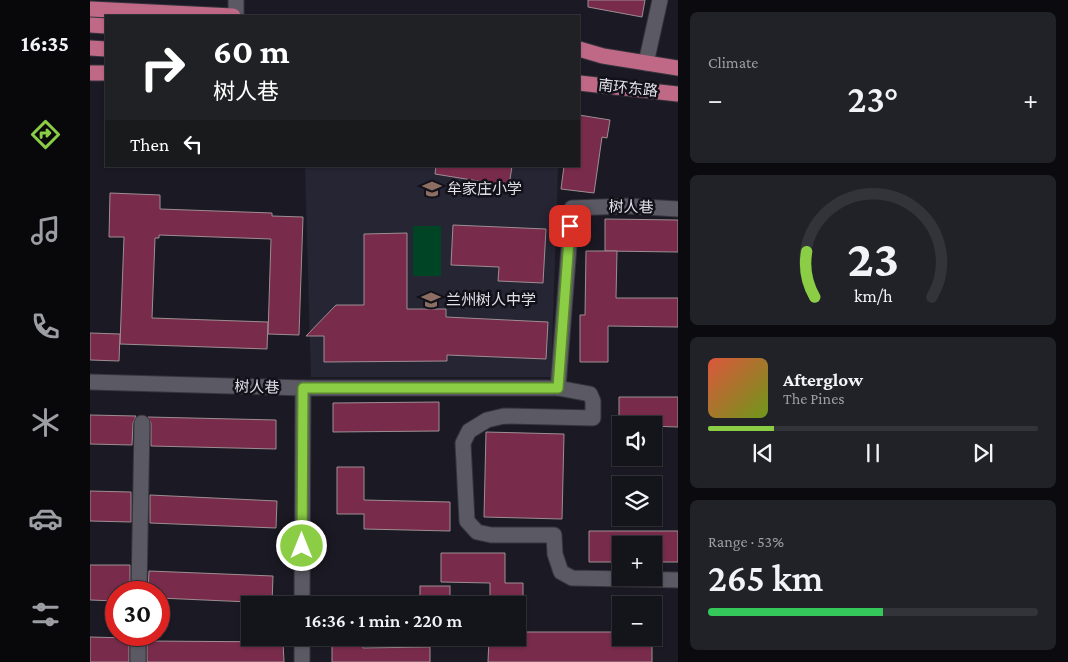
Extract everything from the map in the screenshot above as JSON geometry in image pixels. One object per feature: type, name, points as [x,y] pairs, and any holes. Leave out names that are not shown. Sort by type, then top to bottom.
[{"type":"highway","points":[[90,10],[210,15]]},
{"type":"highway","points":[[90,25],[105,26]]},
{"type":"highway","points":[[90,48],[105,49]]},
{"type":"highway","name":"南环东路","points":[[580,49],[603,56]]},
{"type":"highway","name":"南环东路","points":[[580,55],[603,56],[678,68]]},
{"type":"highway","points":[[90,73],[105,73]]},
{"type":"highway","name":"南环东路","points":[[580,84],[678,94]]},
{"type":"street","points":[[234,15],[236,0]]},
{"type":"street","points":[[646,63],[660,0]]},
{"type":"street","name":"树人巷","points":[[90,382],[303,388],[558,388],[572,208],[628,206],[678,209]]},
{"type":"street","points":[[302,596],[303,388]]},
{"type":"street","points":[[558,388],[590,394],[594,401],[593,418],[504,416],[487,420],[469,431],[463,444],[467,521],[477,532],[491,535],[554,535],[555,554],[561,572],[572,578],[678,580]]},
{"type":"street","points":[[139,581],[142,423]]},
{"type":"street","points":[[138,646],[138,662]]},
{"type":"street","points":[[302,646],[302,662]]},
{"type":"shaded area","name":"兰州树人中学","points":[[305,167],[558,167],[551,377],[311,377]]},
{"type":"green space","points":[[413,226],[441,226],[441,276],[413,276]]},
{"type":"building","points":[[588,0],[645,0],[642,17],[588,7]]},
{"type":"building","points":[[580,115],[610,120],[607,138],[602,137],[594,193],[561,189],[564,167],[580,167]]},
{"type":"building","points":[[436,167],[512,167],[509,186],[435,174]]},
{"type":"building","points":[[110,193],[160,195],[160,209],[272,213],[272,216],[303,217],[299,335],[268,334],[271,239],[159,235],[159,238],[155,238],[152,318],[268,322],[267,349],[120,344],[124,237],[109,237]]},
{"type":"building","points":[[605,219],[678,220],[678,252],[605,251]]},
{"type":"building","points":[[453,225],[546,229],[543,283],[498,281],[499,267],[451,265]]},
{"type":"building","points":[[407,233],[407,309],[446,309],[446,317],[548,322],[546,359],[447,355],[447,361],[324,362],[324,336],[306,336],[336,305],[364,305],[364,234]]},
{"type":"building","points":[[586,251],[617,251],[616,298],[678,298],[678,327],[608,326],[608,362],[580,362],[580,315],[585,315]]},
{"type":"building","points":[[90,333],[120,334],[119,361],[90,360]]},
{"type":"building","points":[[619,397],[678,397],[678,427],[662,426],[662,416],[619,416]]},
{"type":"building","points":[[439,402],[439,431],[333,432],[333,403]]},
{"type":"building","points":[[90,415],[136,416],[133,423],[132,445],[90,444]]},
{"type":"building","points":[[148,417],[276,420],[276,449],[151,446],[151,423]]},
{"type":"building","points":[[486,432],[564,434],[562,519],[484,517]]},
{"type":"building","points":[[337,467],[364,467],[364,500],[450,502],[450,531],[364,529],[364,514],[337,514]]},
{"type":"building","points":[[90,491],[131,492],[131,522],[90,521]]},
{"type":"building","points":[[150,495],[277,501],[276,528],[150,523]]},
{"type":"building","points":[[589,531],[678,531],[678,562],[662,562],[662,536],[612,536],[612,562],[589,562]]},
{"type":"building","points":[[441,553],[505,553],[505,583],[523,583],[523,596],[490,596],[490,583],[441,582]]},
{"type":"building","points":[[90,565],[130,565],[130,581],[105,581],[105,601],[90,600]]},
{"type":"building","points":[[149,571],[273,576],[272,596],[241,596],[241,602],[170,598],[170,581],[149,581]]},
{"type":"building","points":[[420,586],[450,586],[450,596],[420,596]]},
{"type":"building","points":[[526,632],[612,632],[612,646],[652,646],[652,662],[488,662],[489,646],[526,646]]},
{"type":"building","points":[[90,637],[105,637],[105,646],[129,646],[129,662],[90,662]]},
{"type":"building","points":[[170,641],[241,642],[241,646],[283,646],[284,662],[147,662],[147,646],[170,646]]},
{"type":"building","points":[[332,646],[363,646],[363,648],[430,647],[430,662],[332,662]]},
{"type":"place","name":"牟家庄小学","points":[[432,189]]},
{"type":"place","name":"兰州树人中学","points":[[431,300]]},
{"type":"route","points":[[302,546],[303,388],[558,388],[570,226]]}]
